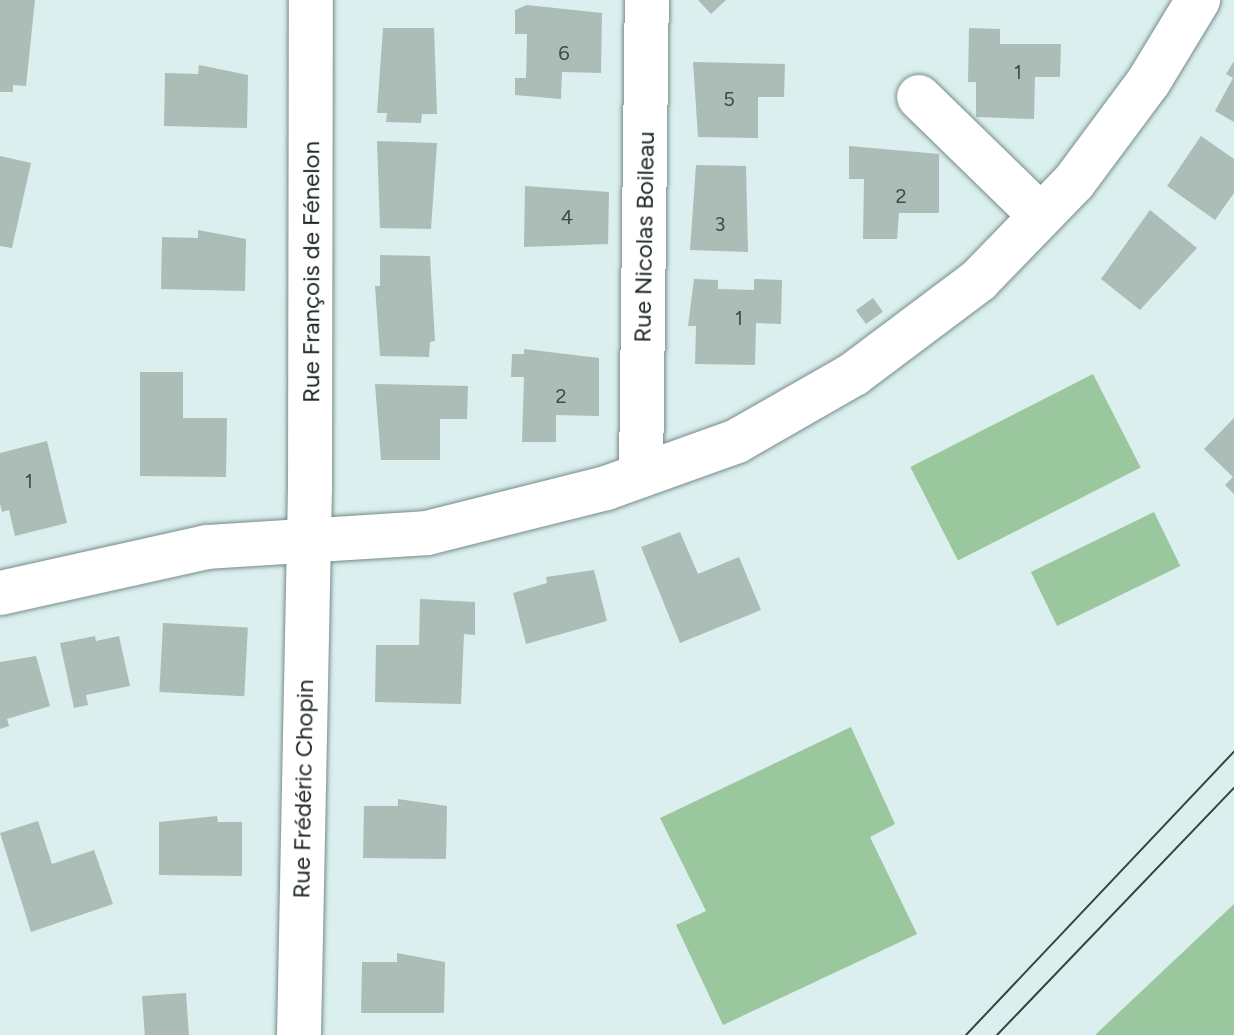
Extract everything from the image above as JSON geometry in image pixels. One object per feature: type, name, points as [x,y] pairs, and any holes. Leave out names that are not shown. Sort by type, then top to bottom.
[{"type":"street","name":"Rue François de Fénelon","points":[[308,543],[311,0]]},
{"type":"street","name":"Rue Nicolas Boileau","points":[[641,475],[647,0]]},
{"type":"street","points":[[0,593],[207,547],[308,543],[427,533],[641,475],[737,441],[854,374],[979,280],[1074,182],[1149,81],[1198,0]]},
{"type":"street","points":[[919,97],[1041,216]]},
{"type":"street","name":"Rue Frédéric Chopin","points":[[299,1035],[308,543]]},
{"type":"green space","points":[[1093,374],[1141,468],[958,561],[910,467]]},
{"type":"green space","points":[[1154,512],[1180,566],[1057,626],[1031,572]]},
{"type":"green space","points":[[851,727],[895,824],[870,837],[917,934],[723,1025],[676,925],[706,911],[660,818]]},
{"type":"green space","points":[[1234,904],[1234,1035],[1095,1035]]},
{"type":"building","points":[[0,0],[35,0],[26,86],[13,85],[13,92],[0,92]]},
{"type":"building","points":[[698,0],[726,0],[711,14]]},
{"type":"building","points":[[527,5],[602,13],[601,73],[562,72],[561,99],[515,95],[515,78],[526,78],[527,34],[515,34],[515,10]]},
{"type":"building","points":[[383,28],[434,28],[437,114],[422,114],[421,123],[386,122],[387,113],[377,113]]},
{"type":"building","points":[[969,28],[1000,29],[1000,44],[1061,44],[1060,77],[1035,77],[1034,119],[976,117],[976,82],[968,82]]},
{"type":"building","points":[[1234,61],[1234,122],[1215,111],[1233,78],[1226,74]]},
{"type":"building","points":[[693,62],[785,64],[784,97],[758,97],[758,138],[698,137]]},
{"type":"building","points":[[199,65],[248,75],[247,128],[164,126],[165,73],[198,74]]},
{"type":"building","points":[[1201,136],[1234,159],[1234,193],[1215,220],[1167,186]]},
{"type":"building","points":[[377,141],[437,143],[431,229],[380,228]]},
{"type":"building","points":[[849,146],[939,154],[939,213],[899,213],[897,239],[863,239],[864,179],[849,179]]},
{"type":"building","points":[[0,156],[31,163],[12,248],[0,246]]},
{"type":"building","points":[[696,165],[746,166],[748,252],[690,250]]},
{"type":"building","points":[[525,186],[609,192],[608,244],[524,247]]},
{"type":"building","points":[[1150,210],[1197,248],[1140,310],[1101,279]]},
{"type":"building","points":[[198,230],[246,239],[245,291],[161,289],[162,237],[198,238]]},
{"type":"building","points":[[380,255],[430,256],[435,341],[430,342],[429,357],[380,356],[375,286],[380,286]]},
{"type":"building","points":[[694,279],[718,280],[718,289],[754,290],[754,279],[782,280],[781,324],[756,323],[755,365],[695,364],[696,326],[688,326]]},
{"type":"building","points":[[873,298],[883,312],[866,324],[856,310]]},
{"type":"building","points":[[524,349],[599,358],[599,416],[556,415],[556,442],[522,442],[524,377],[511,377],[512,354],[524,354]]},
{"type":"building","points":[[140,372],[183,372],[183,418],[227,418],[226,477],[140,476]]},
{"type":"building","points":[[375,384],[468,386],[467,419],[440,419],[440,460],[381,460]]},
{"type":"building","points":[[1234,418],[1234,494],[1225,485],[1233,477],[1204,449]]},
{"type":"building","points":[[47,441],[67,523],[15,536],[9,510],[2,512],[0,504],[0,453]]},
{"type":"building","points":[[680,532],[698,574],[739,557],[761,610],[680,643],[641,547]]},
{"type":"building","points":[[594,570],[607,621],[526,644],[513,593],[547,583],[546,577]]},
{"type":"building","points":[[420,599],[475,602],[475,635],[464,634],[461,704],[375,702],[376,645],[419,645]]},
{"type":"building","points":[[163,623],[248,627],[244,696],[159,692]]},
{"type":"building","points":[[95,636],[96,641],[119,636],[130,686],[86,695],[88,705],[74,708],[60,643]]},
{"type":"building","points":[[36,656],[50,706],[7,719],[9,726],[0,729],[0,662]]},
{"type":"building","points":[[398,799],[447,806],[446,859],[363,858],[364,806],[398,806]]},
{"type":"building","points":[[217,816],[218,822],[242,822],[242,876],[159,875],[159,822]]},
{"type":"building","points":[[38,821],[52,864],[94,850],[113,904],[31,932],[0,833]]},
{"type":"building","points":[[397,953],[445,962],[444,1013],[361,1013],[362,962],[397,962]]},
{"type":"building","points":[[186,993],[189,1035],[145,1035],[142,996]]},
{"type":"tram line","points":[[966,1035],[1234,752]]},
{"type":"tram line","points":[[997,1035],[1234,788]]}]
